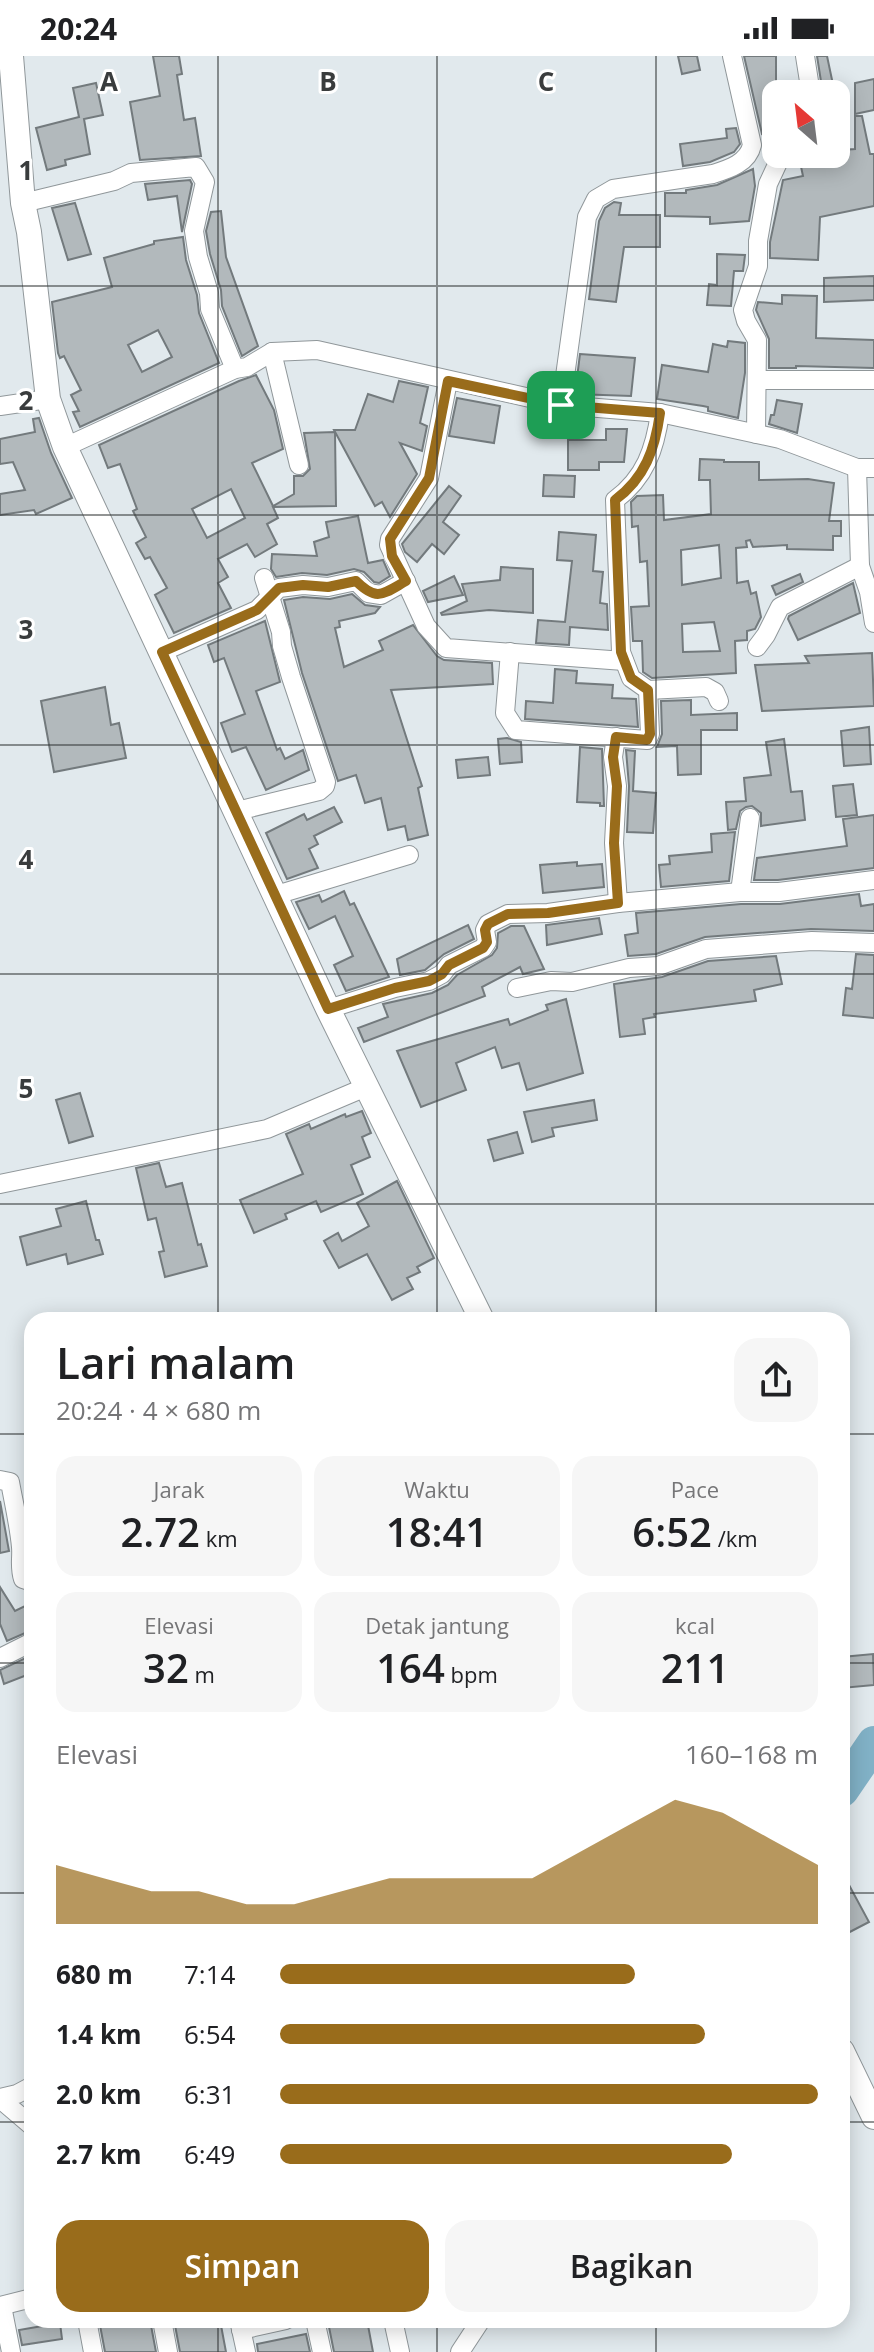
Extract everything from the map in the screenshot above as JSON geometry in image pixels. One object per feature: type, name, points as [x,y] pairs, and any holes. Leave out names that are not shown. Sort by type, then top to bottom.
[{"type":"street","points":[[11,56],[23,203],[48,399],[65,447],[328,1009],[478,1312]]},
{"type":"street","points":[[732,56],[752,145],[751,152],[741,162]]},
{"type":"street","points":[[805,56],[809,80]]},
{"type":"street","points":[[561,405],[586,227],[596,199],[613,189],[686,180],[713,174],[741,162],[762,159]]},
{"type":"street","points":[[23,203],[114,181],[131,173],[196,167],[205,182],[194,231],[198,257],[209,293],[210,309],[235,369]]},
{"type":"street","points":[[756,434],[757,340],[744,318],[743,310],[758,266],[761,217],[775,168]]},
{"type":"street","points":[[65,447],[235,369],[247,367],[272,352],[317,350],[561,405],[660,413],[780,439],[865,468],[860,566],[869,592],[874,623]]},
{"type":"street","points":[[272,352],[299,465]]},
{"type":"street","points":[[757,380],[874,380]]},
{"type":"street","points":[[448,381],[429,478],[390,539],[392,556],[426,626],[446,648],[624,661]]},
{"type":"street","points":[[0,406],[48,399]]},
{"type":"street","points":[[660,413],[657,438],[634,486],[615,500],[619,626],[624,661],[631,678],[648,690],[706,687],[715,692],[719,701]]},
{"type":"street","points":[[757,647],[780,607],[860,566]]},
{"type":"street","points":[[267,587],[328,587],[356,581],[368,593],[381,595],[406,581]]},
{"type":"street","points":[[162,652],[257,610],[267,587]]},
{"type":"street","points":[[237,811],[319,791],[325,786],[267,587]]},
{"type":"street","points":[[510,652],[505,713],[516,730],[647,740],[650,734],[648,690]]},
{"type":"street","points":[[616,737],[613,757],[617,786],[614,843],[618,903]]},
{"type":"street","points":[[740,892],[750,818]]},
{"type":"street","points":[[276,895],[409,855]]},
{"type":"street","points":[[328,1009],[429,981],[442,974],[449,965],[483,948],[487,942],[485,930],[488,924],[508,914],[548,913],[740,892],[779,892],[874,880]]},
{"type":"street","points":[[517,988],[551,981],[572,982],[629,968],[658,966],[706,949],[812,941],[874,943]]},
{"type":"street","points":[[0,1184],[267,1129],[366,1087]]},
{"type":"street","points":[[0,1480],[10,1482],[21,1553],[19,1568],[24,1579]]},
{"type":"street","points":[[0,1658],[24,1646]]},
{"type":"street","points":[[850,2068],[874,2117]]},
{"type":"street","points":[[0,2098],[24,2090]]},
{"type":"street","points":[[0,2098],[24,2119]]},
{"type":"street","points":[[11,2352],[1,2306],[24,2300]]},
{"type":"street","points":[[88,2328],[93,2352]]},
{"type":"street","points":[[164,2328],[168,2352]]},
{"type":"street","points":[[241,2328],[246,2352]]},
{"type":"street","points":[[317,2328],[322,2352]]},
{"type":"street","points":[[395,2328],[400,2352]]},
{"type":"street","points":[[460,2352],[476,2328]]},
{"type":"building","points":[[153,56],[179,56],[182,74],[177,75],[184,120],[195,118],[201,156],[140,160],[130,102],[160,96]]},
{"type":"building","points":[[678,56],[697,56],[700,70],[682,74]]},
{"type":"building","points":[[744,56],[776,56],[776,80],[762,80],[762,134]]},
{"type":"building","points":[[817,56],[827,56],[832,80],[821,80]]},
{"type":"building","points":[[874,79],[874,110],[855,114],[855,83]]},
{"type":"building","points":[[96,83],[103,115],[84,119],[90,154],[65,160],[66,165],[47,170],[36,128],[79,117],[73,88]]},
{"type":"building","points":[[855,116],[862,116],[870,154],[874,154],[874,206],[820,217],[818,260],[770,258],[770,242],[783,180],[803,176],[801,168],[850,168],[850,149],[855,149]]},
{"type":"building","points":[[736,128],[740,144],[734,152],[710,162],[683,166],[680,144],[727,138],[726,129]]},
{"type":"building","points":[[753,169],[755,186],[749,221],[710,224],[710,217],[665,216],[665,193],[686,193],[686,190],[717,185]]},
{"type":"building","points":[[190,180],[192,184],[182,232],[177,196],[148,200],[145,184]]},
{"type":"building","points":[[614,202],[621,203],[619,215],[660,215],[660,247],[624,247],[616,302],[589,299],[599,221],[605,208]]},
{"type":"building","points":[[75,203],[91,254],[68,260],[52,208]]},
{"type":"building","points":[[221,211],[226,257],[258,346],[242,356],[222,306],[206,231],[211,212]]},
{"type":"building","points":[[183,237],[199,313],[219,363],[80,427],[73,412],[79,411],[71,395],[81,390],[64,356],[60,358],[58,353],[52,302],[112,287],[104,258],[154,244],[154,241]],"holes":[[[158,330],[172,357],[142,372],[128,345]]]},
{"type":"building","points":[[717,254],[745,255],[743,271],[734,271],[731,306],[707,305],[709,284],[717,285]]},
{"type":"building","points":[[874,276],[874,300],[824,302],[824,278]]},
{"type":"building","points":[[782,295],[817,296],[816,338],[874,340],[874,368],[769,368],[769,339],[756,310],[758,302],[782,304]]},
{"type":"building","points":[[728,341],[745,343],[745,373],[738,418],[708,411],[708,407],[657,399],[662,365],[708,372],[713,344],[727,347]]},
{"type":"building","points":[[580,354],[635,358],[631,396],[575,394]]},
{"type":"building","points":[[256,375],[274,410],[283,449],[252,463],[273,506],[294,494],[294,476],[303,476],[310,469],[304,433],[335,432],[336,506],[273,507],[278,518],[267,524],[277,544],[255,557],[247,544],[218,559],[228,577],[218,583],[231,608],[174,633],[155,595],[167,588],[150,557],[145,559],[136,543],[146,537],[133,511],[137,509],[120,464],[108,468],[99,445]],"holes":[[[231,489],[245,518],[207,538],[192,509]]]},
{"type":"building","points":[[399,381],[428,387],[420,423],[427,426],[422,451],[400,443],[417,474],[390,517],[382,502],[375,506],[334,430],[355,430],[368,394],[393,402]]},
{"type":"building","points":[[457,398],[500,406],[494,443],[449,436]]},
{"type":"building","points":[[777,400],[802,404],[797,433],[769,424]]},
{"type":"building","points":[[39,418],[72,498],[36,514],[34,510],[0,515],[0,494],[25,490],[13,462],[0,464],[0,439],[35,432],[33,419]]},
{"type":"building","points":[[606,429],[627,429],[624,462],[599,462],[599,470],[568,470],[568,440],[606,440]]},
{"type":"building","points":[[700,459],[759,462],[759,480],[808,479],[834,483],[829,521],[841,521],[841,536],[833,536],[833,550],[787,549],[787,545],[753,547],[750,540],[746,541],[747,547],[736,548],[737,583],[748,581],[751,594],[756,592],[761,617],[755,629],[747,631],[747,640],[735,641],[736,673],[652,678],[643,672],[642,641],[633,641],[631,607],[649,606],[647,561],[640,562],[638,526],[632,527],[631,502],[637,496],[663,495],[664,520],[711,514],[710,480],[699,480]],"holes":[[[719,545],[721,578],[682,585],[681,550]],[[714,622],[720,651],[683,652],[682,624]]]},
{"type":"building","points":[[544,475],[575,476],[574,497],[543,496]]},
{"type":"building","points":[[449,486],[461,496],[443,522],[459,535],[444,554],[432,544],[417,562],[405,552],[402,544]]},
{"type":"building","points":[[358,516],[368,563],[383,560],[390,576],[379,583],[354,569],[327,575],[302,573],[276,577],[271,569],[272,554],[317,556],[314,542],[329,537],[326,522]]},
{"type":"building","points":[[559,532],[596,535],[593,571],[603,572],[600,603],[607,604],[608,630],[570,627],[569,645],[536,643],[538,620],[565,622],[572,561],[557,560]]},
{"type":"building","points":[[501,567],[533,569],[533,613],[489,610],[442,615],[467,601],[462,584],[500,580]]},
{"type":"building","points":[[800,574],[803,582],[776,595],[772,586]]},
{"type":"building","points":[[454,576],[463,595],[428,602],[423,591]]},
{"type":"building","points":[[853,583],[860,613],[798,640],[789,616]]},
{"type":"building","points":[[352,594],[365,605],[380,607],[375,613],[339,621],[340,627],[335,628],[344,667],[383,650],[379,641],[413,625],[437,656],[444,660],[492,663],[493,684],[391,690],[422,786],[418,788],[428,835],[408,840],[405,826],[388,830],[381,798],[365,803],[356,775],[338,781],[302,673],[284,600],[303,597],[330,599]]},
{"type":"building","points":[[265,621],[280,682],[256,691],[277,750],[280,748],[285,759],[303,750],[309,770],[266,790],[246,747],[232,752],[221,723],[245,714],[224,658],[214,662],[208,645]]},
{"type":"building","points":[[872,653],[874,706],[762,711],[755,665],[809,663],[805,656]]},
{"type":"building","points":[[555,669],[577,671],[576,683],[613,685],[612,698],[636,699],[638,727],[525,719],[526,701],[553,703]]},
{"type":"building","points":[[105,687],[111,725],[119,723],[126,758],[54,772],[41,701]]},
{"type":"building","points":[[691,700],[691,715],[737,713],[737,730],[701,730],[701,774],[678,775],[677,746],[657,747],[662,734],[661,701]]},
{"type":"building","points":[[869,727],[871,764],[844,766],[841,731]]},
{"type":"building","points":[[498,739],[521,742],[522,762],[500,764]]},
{"type":"building","points":[[784,739],[791,792],[802,791],[805,820],[761,826],[761,813],[752,806],[740,811],[736,829],[728,830],[726,802],[746,801],[744,778],[771,775],[766,742]]},
{"type":"building","points":[[580,747],[602,749],[604,806],[577,802]]},
{"type":"building","points":[[626,750],[635,751],[633,791],[656,793],[653,833],[627,832],[629,786]]},
{"type":"building","points":[[488,757],[490,775],[458,778],[456,760]]},
{"type":"building","points":[[853,784],[857,815],[836,817],[833,786]]},
{"type":"building","points":[[334,807],[342,822],[314,836],[318,844],[309,849],[318,868],[287,879],[266,833],[304,814],[307,820]]},
{"type":"building","points":[[874,815],[874,868],[754,880],[757,858],[847,846],[843,819]]},
{"type":"building","points":[[735,832],[729,881],[661,887],[659,865],[670,864],[669,856],[712,852],[711,834]]},
{"type":"building","points":[[577,862],[577,866],[602,864],[604,887],[543,893],[540,865]]},
{"type":"building","points":[[344,891],[350,905],[354,903],[389,977],[346,991],[334,965],[353,956],[335,916],[309,929],[296,902],[319,895],[322,902]]},
{"type":"building","points":[[859,894],[861,906],[874,904],[874,931],[811,929],[705,937],[656,954],[628,956],[625,935],[638,933],[636,913],[741,904],[780,904]]},
{"type":"building","points":[[599,918],[602,934],[547,945],[546,925]]},
{"type":"building","points":[[468,925],[474,939],[444,954],[425,970],[400,975],[397,959]]},
{"type":"building","points":[[511,926],[524,926],[544,969],[523,974],[520,967],[482,987],[485,996],[364,1042],[358,1028],[388,1017],[383,1004],[432,993],[448,985],[457,975],[492,955],[497,948],[498,933]]},
{"type":"building","points":[[856,954],[874,955],[874,1018],[843,1015],[846,988],[852,989]]},
{"type":"building","points":[[776,956],[782,984],[754,990],[756,1001],[654,1014],[655,1017],[643,1019],[645,1034],[620,1037],[614,984],[662,977],[708,961]]},
{"type":"building","points":[[566,999],[583,1073],[527,1090],[519,1063],[502,1068],[495,1047],[456,1063],[466,1090],[421,1107],[397,1051],[508,1019],[510,1025],[548,1010],[546,1005]]},
{"type":"building","points":[[80,1093],[93,1136],[69,1143],[56,1100]]},
{"type":"building","points":[[594,1100],[597,1120],[552,1128],[554,1136],[532,1142],[524,1112]]},
{"type":"building","points":[[362,1111],[371,1133],[362,1137],[370,1157],[351,1165],[363,1194],[321,1212],[316,1201],[285,1214],[287,1219],[254,1233],[240,1200],[303,1174],[286,1134],[309,1124],[311,1129],[345,1114],[346,1117]]},
{"type":"building","points":[[517,1132],[523,1153],[494,1161],[488,1140]]},
{"type":"building","points":[[159,1163],[166,1187],[182,1183],[198,1245],[201,1244],[207,1266],[165,1277],[159,1252],[164,1251],[156,1218],[148,1220],[136,1168]]},
{"type":"building","points":[[397,1181],[434,1258],[417,1267],[420,1272],[407,1278],[413,1289],[392,1300],[367,1254],[339,1268],[324,1241],[338,1233],[342,1241],[369,1226],[357,1203]]},
{"type":"building","points":[[86,1201],[103,1254],[68,1264],[66,1254],[27,1265],[20,1237],[61,1226],[56,1209]]},
{"type":"building","points":[[0,1501],[9,1551],[0,1553]]},
{"type":"building","points":[[0,1587],[15,1611],[24,1606],[24,1634],[7,1641],[0,1624]]},
{"type":"building","points":[[873,1654],[874,1685],[850,1687],[850,1656]]},
{"type":"building","points":[[24,1659],[24,1676],[4,1684],[0,1670]]},
{"type":"building","points":[[850,1887],[869,1922],[850,1932]]},
{"type":"building","points":[[61,2328],[62,2339],[22,2345],[19,2330]]},
{"type":"building","points":[[100,2328],[152,2328],[156,2352],[105,2352]]},
{"type":"building","points":[[176,2328],[222,2328],[226,2352],[180,2352]]},
{"type":"building","points":[[329,2328],[368,2328],[373,2352],[334,2352]]},
{"type":"building","points":[[306,2334],[310,2352],[258,2352],[257,2344]]},
{"type":"waterway","points":[[850,1778],[874,1743]]},
{"type":"route","points":[[448,381],[561,405],[660,413],[657,438],[634,486],[615,500],[621,652],[631,678],[648,690],[650,734],[647,740],[616,737],[613,757],[617,786],[614,843],[618,903],[548,913],[520,912],[497,918],[485,930],[487,942],[483,948],[449,965],[442,974],[429,981],[328,1009],[162,652],[257,610],[279,588],[293,585],[328,587],[356,581],[368,593],[381,595],[406,581],[392,556],[390,539],[429,478],[448,381]]}]
